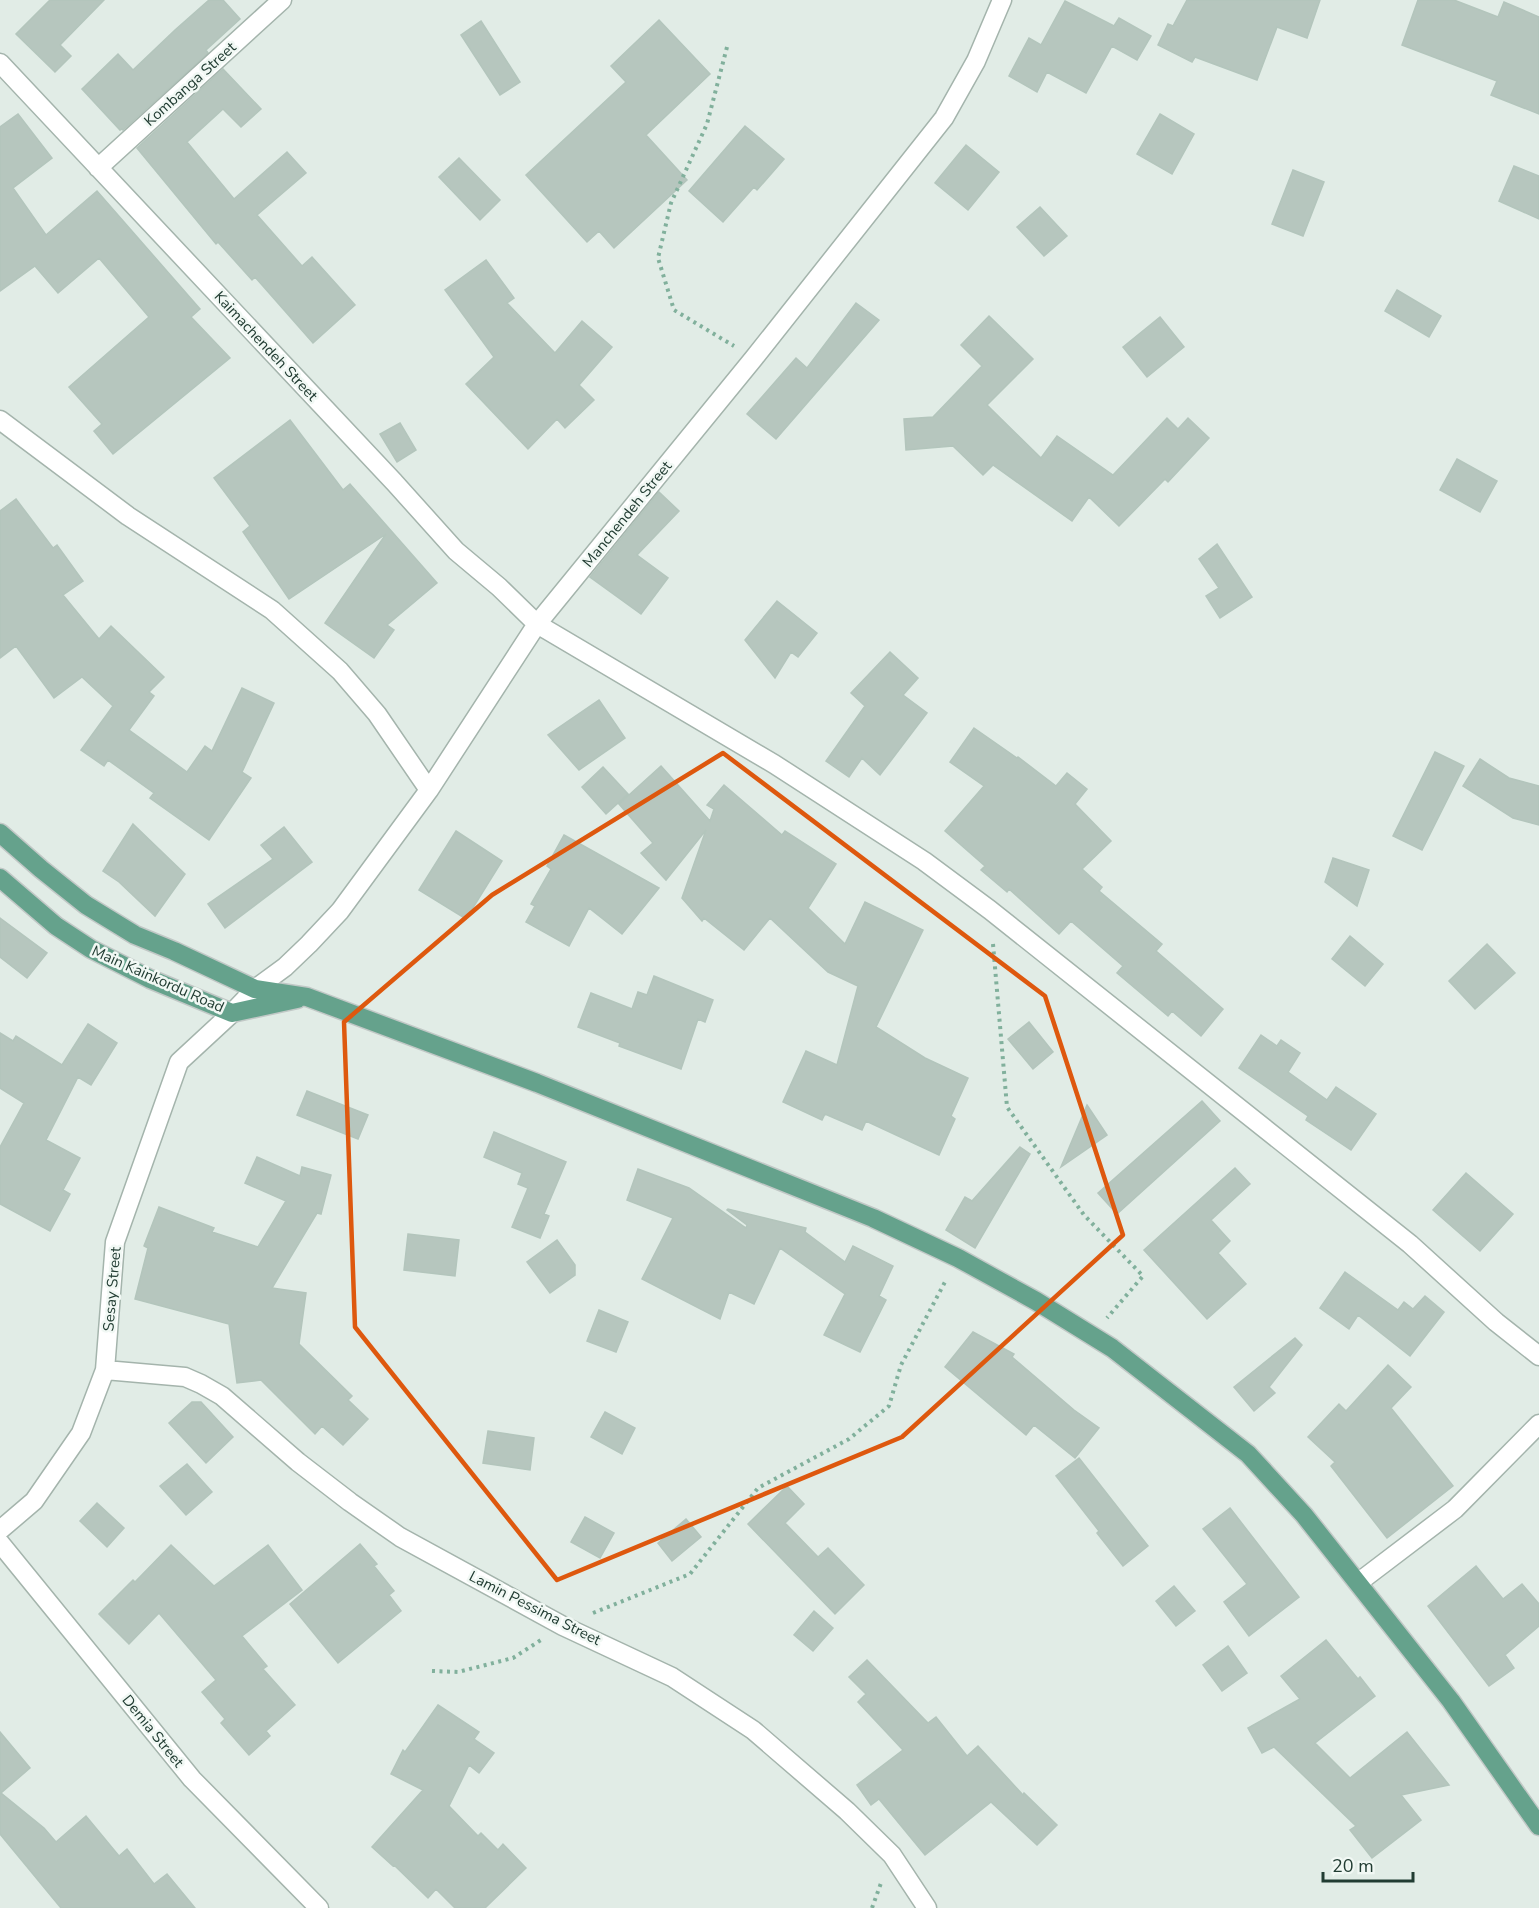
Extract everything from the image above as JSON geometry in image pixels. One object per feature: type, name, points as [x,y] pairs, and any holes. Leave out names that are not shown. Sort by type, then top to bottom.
[{"type":"main road","points":[[0,833],[86,905],[125,929],[255,989],[307,997],[527,1079],[873,1218],[958,1258],[1036,1301],[1112,1348],[1248,1454],[1304,1515],[1451,1701],[1539,1826]]},
{"type":"main road","name":"Main Kainkordu Road","points":[[0,878],[56,926],[91,949],[150,979],[232,1013]]},
{"type":"main road","points":[[232,1013],[307,997]]},
{"type":"street","name":"Kombanga Street","points":[[98,168],[282,0]]},
{"type":"street","name":"Manchendeh Street","points":[[232,1013],[255,989],[285,967],[340,911],[429,790],[537,624],[754,358],[944,118],[976,61],[1002,0]]},
{"type":"street","name":"Kaimachendeh Street","points":[[0,63],[456,550],[537,624],[784,771],[924,861],[990,910],[1410,1244],[1496,1322],[1539,1356]]},
{"type":"street","points":[[0,420],[128,516],[272,610],[348,680],[377,714],[429,790]]},
{"type":"street","name":"Sesay Street","points":[[0,1530],[34,1501],[81,1432],[105,1370],[115,1242],[178,1062],[232,1013]]},
{"type":"street","name":"Lamin Pessima Street","points":[[105,1370],[185,1377],[201,1384],[222,1396],[298,1462],[400,1537],[563,1626],[672,1677],[753,1730],[840,1804],[892,1854],[927,1908]]},
{"type":"street","points":[[1359,1582],[1455,1509],[1539,1424]]},
{"type":"street","name":"Demia Street","points":[[0,1543],[192,1779],[319,1908]]},
{"type":"path","points":[[727,47],[707,124],[671,203],[658,258],[674,310],[754,358]]},
{"type":"path","points":[[990,910],[1007,1107],[1084,1215],[1143,1276],[1105,1321],[1112,1348]]},
{"type":"path","points":[[432,1671],[458,1672],[513,1658],[563,1626],[690,1574],[758,1488],[849,1439],[889,1406],[901,1365],[958,1258]]},
{"type":"highlighted area","points":[[723,753],[1045,996],[1123,1235],[902,1437],[557,1580],[355,1327],[344,1022],[492,895]]},
{"type":"building","points":[[50,0],[104,0],[60,45],[71,56],[55,72],[16,34]]},
{"type":"building","points":[[209,0],[223,0],[240,19],[206,50],[208,53],[123,130],[120,130],[82,89],[118,54],[133,70]]},
{"type":"building","points":[[1187,0],[1320,0],[1307,38],[1277,27],[1257,80],[1195,57],[1192,62],[1158,45],[1168,24],[1173,26]]},
{"type":"building","points":[[1418,0],[1454,0],[1498,17],[1504,2],[1539,17],[1539,114],[1491,95],[1497,81],[1402,45]]},
{"type":"building","points":[[1065,1],[1114,26],[1119,18],[1151,36],[1137,60],[1112,46],[1086,93],[1047,72],[1037,92],[1009,76],[1029,38],[1041,45]]},
{"type":"building","points":[[659,20],[710,74],[646,135],[687,180],[614,248],[599,231],[587,242],[526,175],[626,82],[611,66]]},
{"type":"building","points":[[481,21],[520,82],[500,95],[461,35]]},
{"type":"building","points":[[223,69],[261,109],[241,127],[223,109],[187,142],[234,199],[287,152],[306,173],[257,215],[302,266],[312,257],[355,305],[313,343],[255,277],[252,280],[218,242],[216,244],[137,148]]},
{"type":"building","points":[[18,114],[52,158],[13,188],[46,235],[97,191],[200,309],[191,317],[230,358],[113,454],[94,431],[102,424],[69,387],[149,317],[99,258],[58,293],[35,266],[0,291],[0,127]]},
{"type":"building","points":[[1160,114],[1194,134],[1172,174],[1137,154]]},
{"type":"building","points":[[745,126],[784,159],[757,190],[754,187],[723,222],[689,191]]},
{"type":"building","points":[[966,145],[999,172],[968,210],[935,183]]},
{"type":"building","points":[[459,158],[500,200],[480,220],[439,177]]},
{"type":"building","points":[[1514,166],[1539,176],[1539,219],[1499,201]]},
{"type":"building","points":[[1293,170],[1324,182],[1303,236],[1272,224]]},
{"type":"building","points":[[1040,207],[1067,236],[1044,256],[1017,227]]},
{"type":"building","points":[[486,260],[514,298],[507,303],[555,353],[582,321],[612,347],[579,385],[594,400],[565,428],[557,419],[528,449],[466,384],[494,357],[445,290]]},
{"type":"building","points":[[1397,290],[1441,316],[1429,337],[1385,311]]},
{"type":"building","points":[[856,303],[879,320],[776,439],[747,414],[796,358],[807,368]]},
{"type":"building","points":[[989,316],[1033,359],[987,405],[1041,458],[1057,436],[1113,475],[1167,418],[1178,429],[1188,418],[1209,438],[1168,482],[1165,479],[1119,526],[1089,497],[1072,521],[993,465],[983,475],[953,446],[906,450],[904,419],[933,417],[982,366],[961,345]]},
{"type":"building","points":[[1160,317],[1184,347],[1147,377],[1123,347]]},
{"type":"building","points":[[290,420],[343,490],[350,484],[437,583],[387,625],[394,630],[374,658],[325,623],[386,534],[289,599],[243,532],[250,526],[214,478]]},
{"type":"building","points":[[400,423],[416,450],[397,462],[380,434]]},
{"type":"building","points":[[1457,459],[1497,481],[1480,512],[1440,490]]},
{"type":"building","points":[[659,492],[679,511],[637,555],[668,578],[641,614],[590,577]]},
{"type":"building","points":[[16,499],[53,548],[57,545],[83,581],[63,595],[99,639],[111,626],[164,677],[149,692],[154,696],[129,730],[187,772],[205,746],[212,751],[242,688],[274,703],[242,772],[251,778],[209,840],[150,798],[154,793],[108,760],[104,766],[81,750],[113,706],[82,677],[54,698],[16,646],[0,658],[0,511]]},
{"type":"building","points":[[1217,544],[1252,597],[1220,618],[1206,596],[1219,588],[1199,559]]},
{"type":"building","points":[[777,601],[817,633],[798,657],[791,652],[775,678],[745,640]]},
{"type":"building","points":[[890,652],[918,678],[903,695],[927,713],[880,775],[862,758],[849,777],[826,761],[865,706],[851,693]]},
{"type":"building","points":[[599,700],[625,738],[579,770],[548,735]]},
{"type":"building","points":[[974,728],[1056,786],[1067,773],[1087,789],[1075,804],[1111,841],[1082,869],[1102,887],[1099,891],[1162,944],[1156,951],[1223,1009],[1201,1036],[1172,1011],[1168,1016],[1117,973],[1123,966],[1071,921],[1059,934],[1009,889],[1007,892],[981,870],[985,866],[945,831],[984,786],[950,762]]},
{"type":"building","points":[[1435,752],[1464,766],[1422,850],[1393,836]]},
{"type":"building","points":[[1480,759],[1509,778],[1539,786],[1539,825],[1513,818],[1463,786]]},
{"type":"building","points":[[661,766],[710,821],[714,809],[707,805],[724,785],[782,835],[785,831],[836,864],[808,908],[845,944],[865,902],[923,930],[876,1027],[925,1058],[968,1078],[951,1116],[955,1119],[939,1155],[866,1121],[862,1130],[825,1114],[822,1120],[783,1102],[806,1051],[837,1065],[858,986],[828,972],[770,918],[744,950],[704,918],[702,921],[682,898],[706,830],[666,880],[641,853],[653,843],[619,804]]},
{"type":"building","points":[[603,767],[628,794],[606,814],[582,787]]},
{"type":"building","points":[[133,824],[185,874],[155,916],[119,882],[103,871]]},
{"type":"building","points":[[284,827],[312,862],[225,928],[208,904],[273,859],[261,845]]},
{"type":"building","points":[[456,831],[502,861],[466,919],[419,890]]},
{"type":"building","points":[[564,835],[659,888],[622,934],[589,908],[569,946],[526,922],[535,906],[531,904],[551,869],[547,866]]},
{"type":"building","points":[[1333,858],[1369,870],[1357,906],[1325,882]]},
{"type":"building","points":[[0,918],[47,953],[27,978],[0,957]]},
{"type":"building","points":[[1350,936],[1383,964],[1365,986],[1332,959]]},
{"type":"building","points":[[1487,944],[1515,973],[1475,1009],[1449,981]]},
{"type":"building","points":[[654,976],[713,1000],[705,1022],[698,1019],[681,1069],[619,1046],[620,1043],[578,1027],[591,993],[632,1009],[638,992],[647,995]]},
{"type":"building","points":[[1029,1022],[1053,1052],[1033,1069],[1008,1039]]},
{"type":"building","points":[[88,1024],[117,1043],[91,1085],[78,1077],[46,1140],[80,1158],[63,1190],[70,1194],[50,1231],[0,1204],[0,1147],[24,1103],[0,1088],[0,1033],[13,1041],[16,1036],[62,1065]]},
{"type":"building","points":[[1261,1035],[1277,1046],[1281,1040],[1300,1053],[1288,1072],[1327,1100],[1336,1087],[1376,1114],[1351,1150],[1306,1120],[1308,1116],[1239,1068]]},
{"type":"building","points":[[307,1091],[368,1115],[358,1139],[297,1115]]},
{"type":"building","points":[[1202,1101],[1220,1121],[1117,1214],[1098,1193]]},
{"type":"building","points":[[1087,1105],[1107,1135],[1061,1167]]},
{"type":"building","points":[[494,1132],[566,1162],[544,1214],[549,1216],[540,1238],[512,1227],[528,1188],[518,1184],[522,1173],[484,1157]]},
{"type":"building","points":[[1020,1147],[1030,1154],[975,1248],[946,1230],[965,1197],[972,1201]]},
{"type":"building","points":[[257,1157],[300,1176],[302,1167],[331,1175],[321,1214],[317,1213],[272,1288],[306,1293],[299,1344],[352,1396],[348,1400],[368,1419],[343,1445],[322,1426],[315,1434],[261,1380],[237,1383],[229,1324],[135,1299],[148,1248],[144,1246],[159,1207],[214,1228],[212,1232],[258,1247],[286,1201],[245,1183]]},
{"type":"building","points":[[1235,1168],[1250,1184],[1211,1220],[1230,1241],[1218,1253],[1246,1284],[1207,1319],[1144,1250]]},
{"type":"building","points":[[638,1169],[689,1188],[746,1228],[747,1225],[728,1209],[806,1228],[805,1232],[845,1262],[853,1246],[893,1266],[879,1296],[886,1300],[860,1352],[824,1335],[845,1294],[780,1248],[754,1304],[729,1292],[720,1319],[642,1279],[673,1218],[627,1200]]},
{"type":"building","points":[[1466,1173],[1513,1214],[1480,1251],[1433,1210]]},
{"type":"building","points":[[408,1234],[459,1240],[455,1276],[404,1270]]},
{"type":"building","points":[[557,1240],[575,1265],[575,1275],[550,1293],[527,1262]]},
{"type":"building","points":[[1345,1272],[1398,1310],[1404,1302],[1413,1309],[1425,1296],[1444,1312],[1410,1356],[1358,1315],[1349,1329],[1320,1308]]},
{"type":"building","points":[[599,1310],[628,1322],[616,1352],[587,1341]]},
{"type":"building","points":[[973,1332],[1014,1354],[1012,1357],[1074,1410],[1099,1428],[1075,1458],[1034,1425],[1026,1435],[945,1367]]},
{"type":"building","points":[[1295,1338],[1302,1345],[1269,1387],[1275,1393],[1254,1411],[1234,1387]]},
{"type":"building","points":[[1388,1365],[1411,1387],[1391,1408],[1453,1486],[1387,1538],[1331,1466],[1335,1462],[1308,1437],[1339,1404],[1346,1411]]},
{"type":"building","points":[[192,1402],[201,1402],[233,1437],[206,1463],[169,1423]]},
{"type":"building","points":[[605,1412],[635,1428],[622,1454],[591,1437]]},
{"type":"building","points":[[488,1431],[534,1438],[530,1470],[483,1463]]},
{"type":"building","points":[[1079,1458],[1148,1546],[1123,1566],[1056,1476]]},
{"type":"building","points":[[187,1464],[212,1492],[186,1515],[160,1486]]},
{"type":"building","points":[[787,1486],[804,1504],[785,1523],[818,1557],[828,1548],[864,1585],[835,1614],[748,1524]]},
{"type":"building","points":[[97,1503],[124,1528],[107,1547],[80,1521]]},
{"type":"building","points":[[1230,1508],[1299,1597],[1249,1636],[1224,1602],[1247,1584],[1203,1529]]},
{"type":"building","points":[[585,1517],[614,1533],[600,1558],[571,1542]]},
{"type":"building","points":[[686,1519],[701,1537],[672,1561],[658,1543]]},
{"type":"building","points":[[360,1544],[377,1564],[374,1566],[394,1591],[389,1595],[401,1611],[338,1663],[290,1604]]},
{"type":"building","points":[[171,1545],[214,1586],[268,1545],[302,1590],[242,1636],[267,1666],[263,1669],[295,1705],[266,1731],[270,1736],[249,1755],[221,1723],[225,1719],[202,1692],[216,1680],[159,1613],[129,1644],[99,1614],[133,1580],[135,1582]]},
{"type":"building","points":[[1476,1566],[1503,1599],[1522,1584],[1539,1604],[1539,1626],[1505,1655],[1514,1668],[1489,1686],[1428,1606]]},
{"type":"building","points":[[1174,1586],[1195,1611],[1176,1626],[1156,1601]]},
{"type":"building","points":[[814,1611],[833,1628],[813,1651],[794,1635]]},
{"type":"building","points":[[1326,1640],[1375,1696],[1315,1743],[1350,1778],[1407,1732],[1449,1785],[1401,1795],[1421,1820],[1372,1858],[1350,1830],[1356,1826],[1274,1747],[1262,1753],[1248,1728],[1300,1699],[1281,1676]]},
{"type":"building","points":[[1228,1646],[1247,1673],[1222,1691],[1203,1665]]},
{"type":"building","points":[[867,1660],[928,1723],[936,1717],[967,1756],[978,1746],[1023,1795],[1024,1793],[1057,1825],[1037,1845],[991,1802],[925,1855],[879,1799],[871,1805],[857,1785],[903,1750],[858,1702],[866,1694],[849,1677]]},
{"type":"building","points":[[438,1705],[479,1732],[474,1739],[494,1753],[479,1773],[469,1765],[449,1806],[478,1836],[481,1833],[498,1850],[503,1844],[526,1868],[485,1908],[455,1908],[436,1889],[428,1898],[372,1847],[423,1790],[391,1774],[403,1750],[405,1752]]},
{"type":"building","points":[[0,1732],[30,1768],[1,1793],[44,1828],[56,1842],[86,1816],[119,1856],[127,1849],[154,1884],[167,1874],[195,1908],[61,1908],[0,1834]]}]
